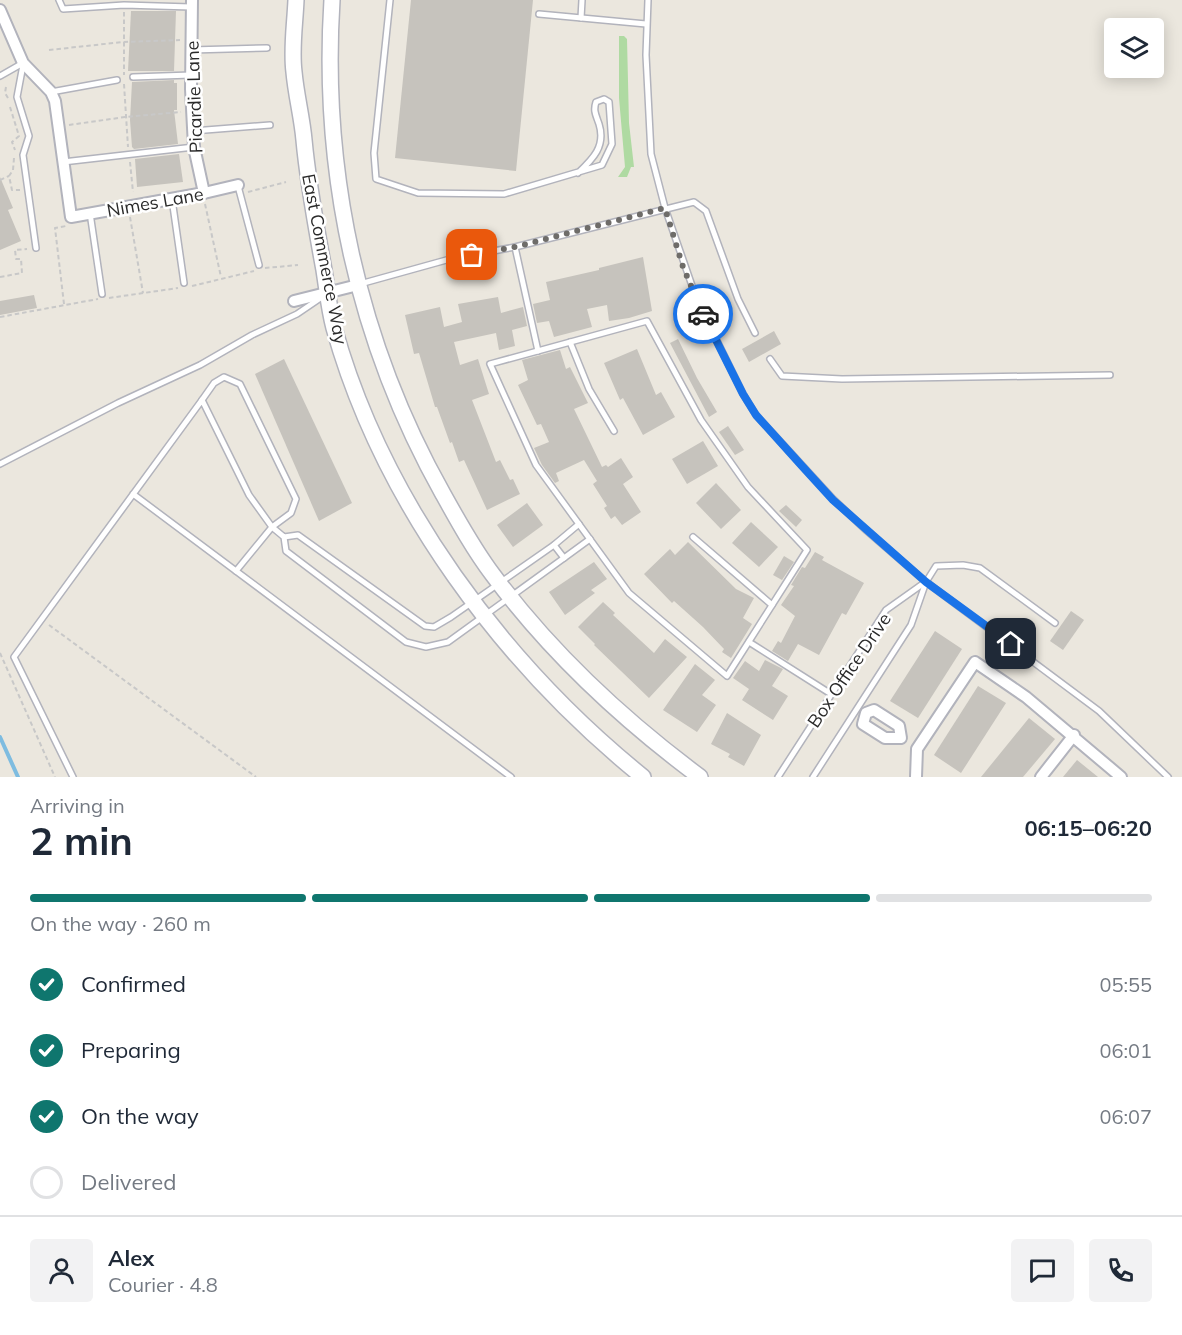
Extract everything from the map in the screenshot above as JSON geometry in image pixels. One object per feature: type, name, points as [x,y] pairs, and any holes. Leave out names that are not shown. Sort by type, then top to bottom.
[{"type":"main road","name":"East Commerce Way","points":[[296,0],[293,71],[302,121],[312,215],[334,327],[374,434],[435,547],[484,616],[550,694],[643,777]]},
{"type":"main road","name":"East Commerce Way","points":[[332,0],[329,89],[332,139],[346,233],[368,320],[401,413],[450,506],[500,584],[559,654],[594,689],[661,748],[700,777]]},
{"type":"street","name":"Picardie Lane","points":[[192,3],[191,75],[194,147],[205,201]]},
{"type":"street","points":[[0,10],[23,63],[51,92],[55,101],[63,162]]},
{"type":"street","name":"Nimes Lane","points":[[63,162],[71,217],[91,218],[172,199],[205,201],[239,190]]},
{"type":"street","points":[[294,301],[358,285]]},
{"type":"street","points":[[915,777],[917,749],[975,662],[1026,697],[1074,735],[1121,777]]},
{"type":"street","points":[[901,738],[899,726],[874,710],[862,710],[863,723],[885,738],[901,738],[917,749]]},
{"type":"street","points":[[1041,777],[1074,735]]},
{"type":"lane","points":[[59,0],[63,9],[192,3]]},
{"type":"lane","points":[[390,0],[374,153],[376,179],[417,193],[504,194],[578,173],[602,165],[612,144],[609,102],[604,99],[596,102],[593,109],[600,127],[601,143],[595,158],[578,173]]},
{"type":"lane","points":[[581,18],[582,0]]},
{"type":"lane","points":[[648,0],[647,109],[651,154],[665,208],[697,300],[743,394],[756,415],[833,500],[926,582],[1100,711],[1168,777]]},
{"type":"lane","points":[[539,14],[646,24]]},
{"type":"lane","points":[[191,50],[267,48]]},
{"type":"lane","points":[[0,76],[23,63]]},
{"type":"lane","points":[[23,63],[17,98],[29,136],[23,155],[36,248]]},
{"type":"lane","points":[[134,77],[191,75]]},
{"type":"lane","points":[[51,92],[117,80]]},
{"type":"lane","points":[[193,131],[270,125]]},
{"type":"lane","points":[[63,162],[194,147]]},
{"type":"lane","points":[[14,158],[23,155]]},
{"type":"lane","points":[[239,190],[259,266]]},
{"type":"lane","points":[[172,199],[184,283]]},
{"type":"lane","points":[[358,285],[450,260],[515,247],[694,202],[706,211],[738,299],[755,333]]},
{"type":"lane","points":[[91,218],[100,297]]},
{"type":"lane","points":[[515,247],[538,351]]},
{"type":"lane","points":[[0,464],[118,403],[200,365],[252,335],[297,314],[328,293]]},
{"type":"lane","points":[[647,321],[701,420],[748,487],[807,550],[727,676],[628,593],[536,465],[490,364],[538,351],[647,321]]},
{"type":"lane","points":[[570,342],[589,389],[614,431]]},
{"type":"lane","points":[[770,359],[782,376],[842,380],[1110,375]]},
{"type":"lane","points":[[73,777],[14,657],[214,383],[224,377],[240,384],[296,499],[291,513],[272,527],[236,571]]},
{"type":"lane","points":[[202,400],[249,495],[272,527],[284,537],[286,551],[385,627],[416,646],[437,646],[448,642],[590,539]]},
{"type":"lane","points":[[133,494],[511,777]]},
{"type":"lane","points":[[284,537],[298,535],[424,626],[434,627],[500,584],[579,524]]},
{"type":"lane","points":[[693,537],[772,605]]},
{"type":"lane","points":[[554,544],[564,558]]},
{"type":"lane","points":[[926,582],[936,566],[963,565],[980,568],[1055,623]]},
{"type":"lane","name":"Box Office Drive","points":[[778,777],[886,610],[926,582]]},
{"type":"lane","name":"Box Office Drive","points":[[813,777],[862,710],[911,625],[926,582]]},
{"type":"lane","points":[[748,642],[831,694]]},
{"type":"path","points":[[124,5],[125,117],[133,192]]},
{"type":"path","points":[[50,50],[123,42],[180,40]]},
{"type":"path","points":[[0,180],[9,176],[13,170],[15,149],[12,142],[19,136],[5,93],[6,87]]},
{"type":"path","points":[[69,125],[181,112]]},
{"type":"path","points":[[9,176],[12,190],[20,189],[21,201]]},
{"type":"path","points":[[239,190],[286,182]]},
{"type":"path","points":[[214,201],[205,201],[221,277]]},
{"type":"path","points":[[132,217],[143,293]]},
{"type":"path","points":[[64,304],[55,228],[91,218]]},
{"type":"path","points":[[0,277],[22,273],[21,259],[16,259],[15,250],[28,249]]},
{"type":"path","points":[[109,298],[199,285],[272,266],[298,266]]},
{"type":"path","points":[[0,316],[100,297]]},
{"type":"path","points":[[49,625],[256,777]]},
{"type":"path","points":[[0,653],[55,777]]},
{"type":"green space","points":[[619,36],[627,39],[629,123],[634,167],[631,167],[627,177],[618,177],[625,167],[619,98]]},
{"type":"building","points":[[411,0],[533,0],[516,171],[395,158]]},
{"type":"building","points":[[131,11],[176,11],[174,71],[128,71]]},
{"type":"building","points":[[174,80],[174,83],[177,83],[177,110],[174,110],[178,144],[134,149],[130,120],[132,82]]},
{"type":"building","points":[[179,154],[183,182],[137,187],[135,159]]},
{"type":"building","points":[[0,177],[13,208],[8,210],[21,241],[0,250]]},
{"type":"building","points":[[643,257],[652,311],[609,321],[607,305],[587,309],[592,327],[554,337],[549,321],[537,323],[533,304],[550,300],[546,282]]},
{"type":"building","points":[[34,295],[37,308],[0,315],[0,301]]},
{"type":"building","points":[[498,297],[501,313],[523,307],[527,326],[512,330],[515,346],[499,350],[496,333],[454,342],[460,365],[478,359],[489,394],[472,400],[496,462],[500,460],[520,494],[487,510],[464,460],[459,462],[452,442],[450,443],[437,407],[435,407],[419,353],[414,354],[405,315],[440,307],[444,327],[462,322],[458,304]]},
{"type":"building","points":[[774,331],[781,344],[749,362],[742,349]]},
{"type":"building","points":[[678,339],[717,412],[709,417],[670,343]]},
{"type":"building","points":[[637,349],[656,395],[661,392],[675,417],[643,435],[623,398],[620,400],[604,363]]},
{"type":"building","points":[[560,350],[566,369],[570,367],[588,403],[574,409],[602,467],[606,465],[608,467],[621,458],[633,477],[623,484],[641,512],[622,525],[615,516],[611,519],[604,508],[607,506],[593,484],[597,481],[584,460],[556,473],[559,481],[555,483],[542,465],[534,448],[549,442],[541,424],[537,425],[518,385],[528,380],[522,360]]},
{"type":"building","points":[[284,359],[352,503],[319,521],[255,374]]},
{"type":"building","points":[[728,426],[744,450],[735,455],[719,432]]},
{"type":"building","points":[[703,441],[718,466],[687,484],[672,459]]},
{"type":"building","points":[[716,483],[741,510],[721,529],[696,503]]},
{"type":"building","points":[[527,503],[543,525],[513,547],[497,525]]},
{"type":"building","points":[[786,505],[802,520],[796,527],[779,511]]},
{"type":"building","points":[[751,522],[778,547],[759,567],[732,543]]},
{"type":"building","points":[[688,542],[736,589],[754,598],[743,618],[752,624],[731,658],[722,652],[724,649],[703,627],[674,601],[672,603],[644,574],[670,549],[675,555]]},
{"type":"building","points":[[815,552],[824,557],[822,560],[864,583],[846,615],[842,613],[819,655],[798,644],[788,661],[772,651],[778,641],[781,643],[795,616],[781,605],[794,586],[791,585],[802,567],[805,568]]},
{"type":"building","points":[[784,556],[794,562],[782,580],[773,575]]},
{"type":"building","points":[[594,562],[607,579],[591,590],[595,593],[565,615],[549,592]]},
{"type":"building","points":[[603,602],[615,613],[613,615],[654,653],[665,639],[687,657],[649,698],[578,627]]},
{"type":"building","points":[[1071,611],[1084,620],[1063,650],[1050,641]]},
{"type":"building","points":[[935,631],[962,649],[918,718],[890,701]]},
{"type":"building","points":[[765,660],[783,669],[772,686],[788,696],[773,720],[742,700],[749,689],[733,678],[745,661],[759,671]]},
{"type":"building","points":[[695,664],[715,680],[702,695],[716,705],[697,732],[663,710]]},
{"type":"building","points":[[978,686],[1006,703],[961,773],[934,755]]},
{"type":"building","points":[[727,713],[761,735],[744,766],[728,757],[730,754],[711,744]]},
{"type":"building","points":[[1029,718],[1055,739],[1023,777],[981,777]]},
{"type":"building","points":[[1077,760],[1098,777],[1063,777]]},
{"type":"waterway","points":[[0,737],[18,777]]},
{"type":"way so far","points":[[472,255],[515,247],[665,208],[683,267],[703,314]]},
{"type":"route","points":[[703,314],[756,415],[833,500],[926,582],[1011,644]]}]
